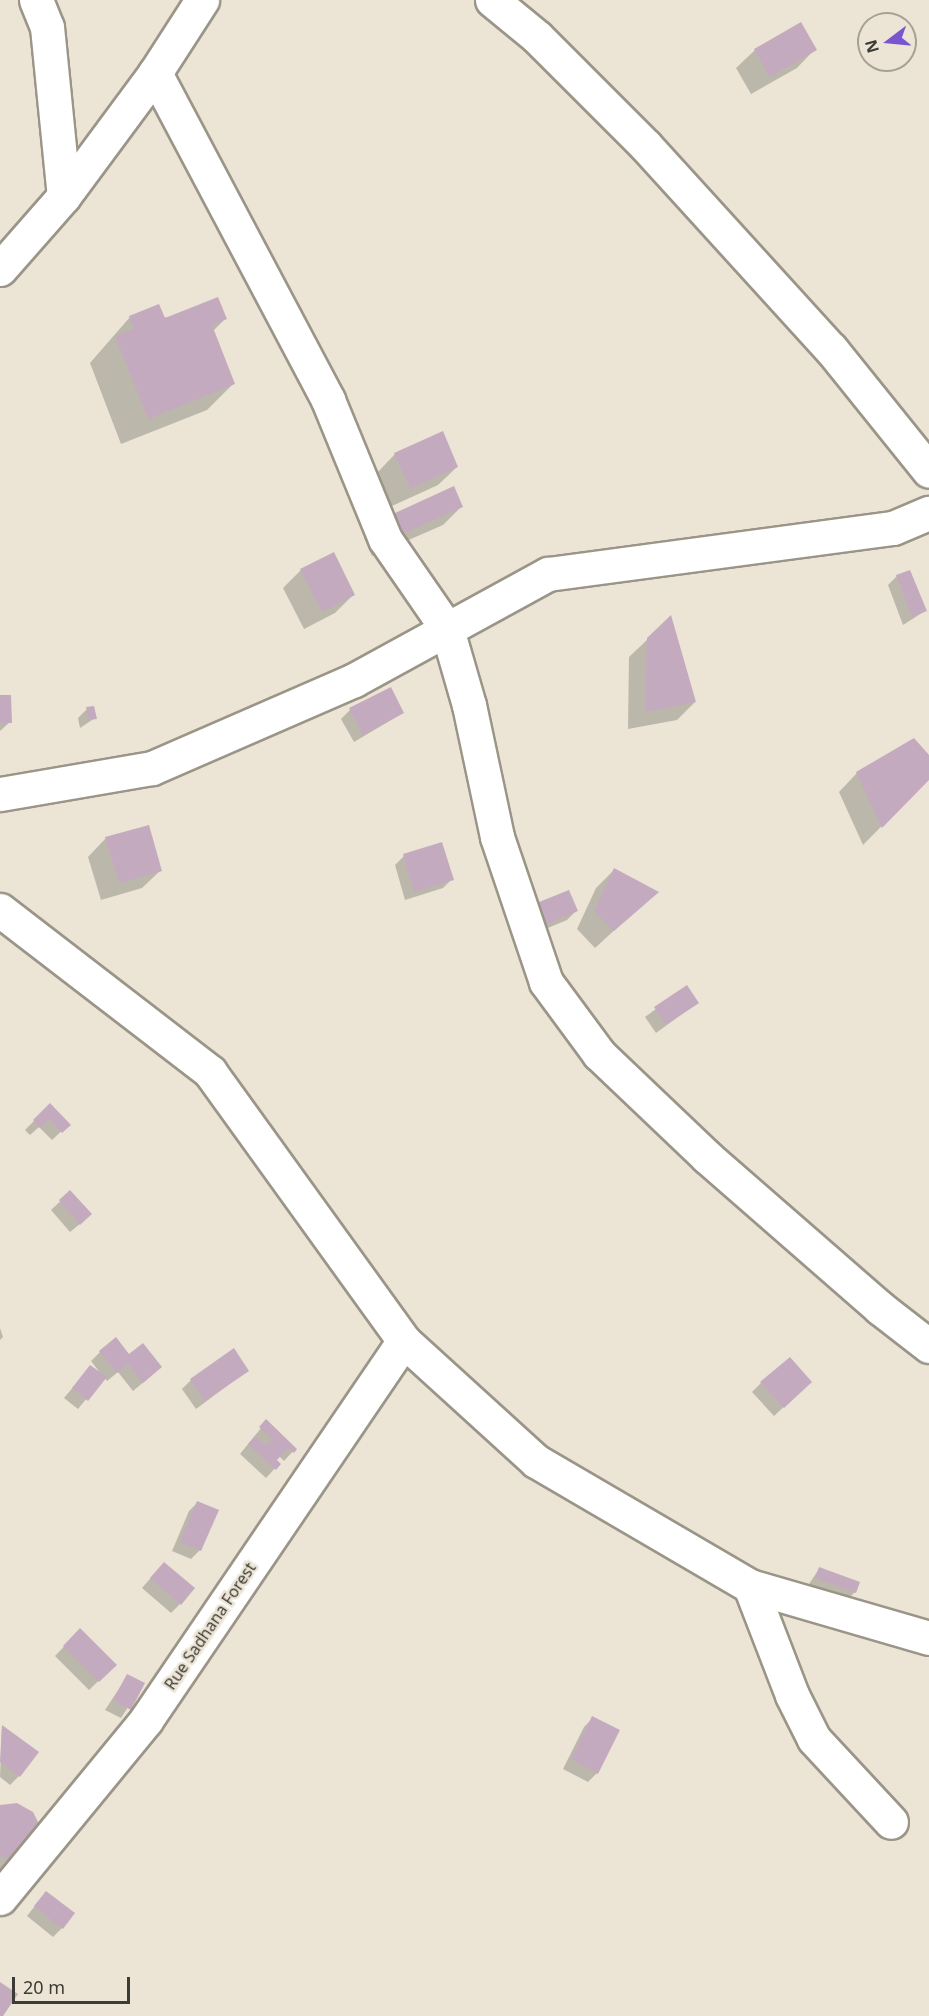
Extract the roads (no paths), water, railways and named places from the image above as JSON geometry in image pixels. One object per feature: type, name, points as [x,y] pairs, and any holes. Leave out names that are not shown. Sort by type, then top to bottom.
[{"type":"street","points":[[36,0],[47,27],[64,196]]},
{"type":"street","points":[[0,269],[64,196],[155,73],[201,0]]},
{"type":"street","points":[[492,0],[537,37],[646,146],[831,349],[929,471]]},
{"type":"street","points":[[155,73],[328,400],[386,539],[447,629],[469,705],[497,837],[546,982],[599,1054],[707,1157],[880,1308],[929,1346]]},
{"type":"street","points":[[0,794],[152,768],[354,680],[548,574],[893,528],[929,513]]},
{"type":"street","points":[[0,910],[210,1072],[404,1341],[536,1461],[750,1586],[929,1638]]},
{"type":"street","name":"Rue Sadhana Forest","points":[[0,1898],[146,1720],[404,1341]]},
{"type":"street","points":[[750,1586],[792,1695],[814,1739],[891,1822]]}]
